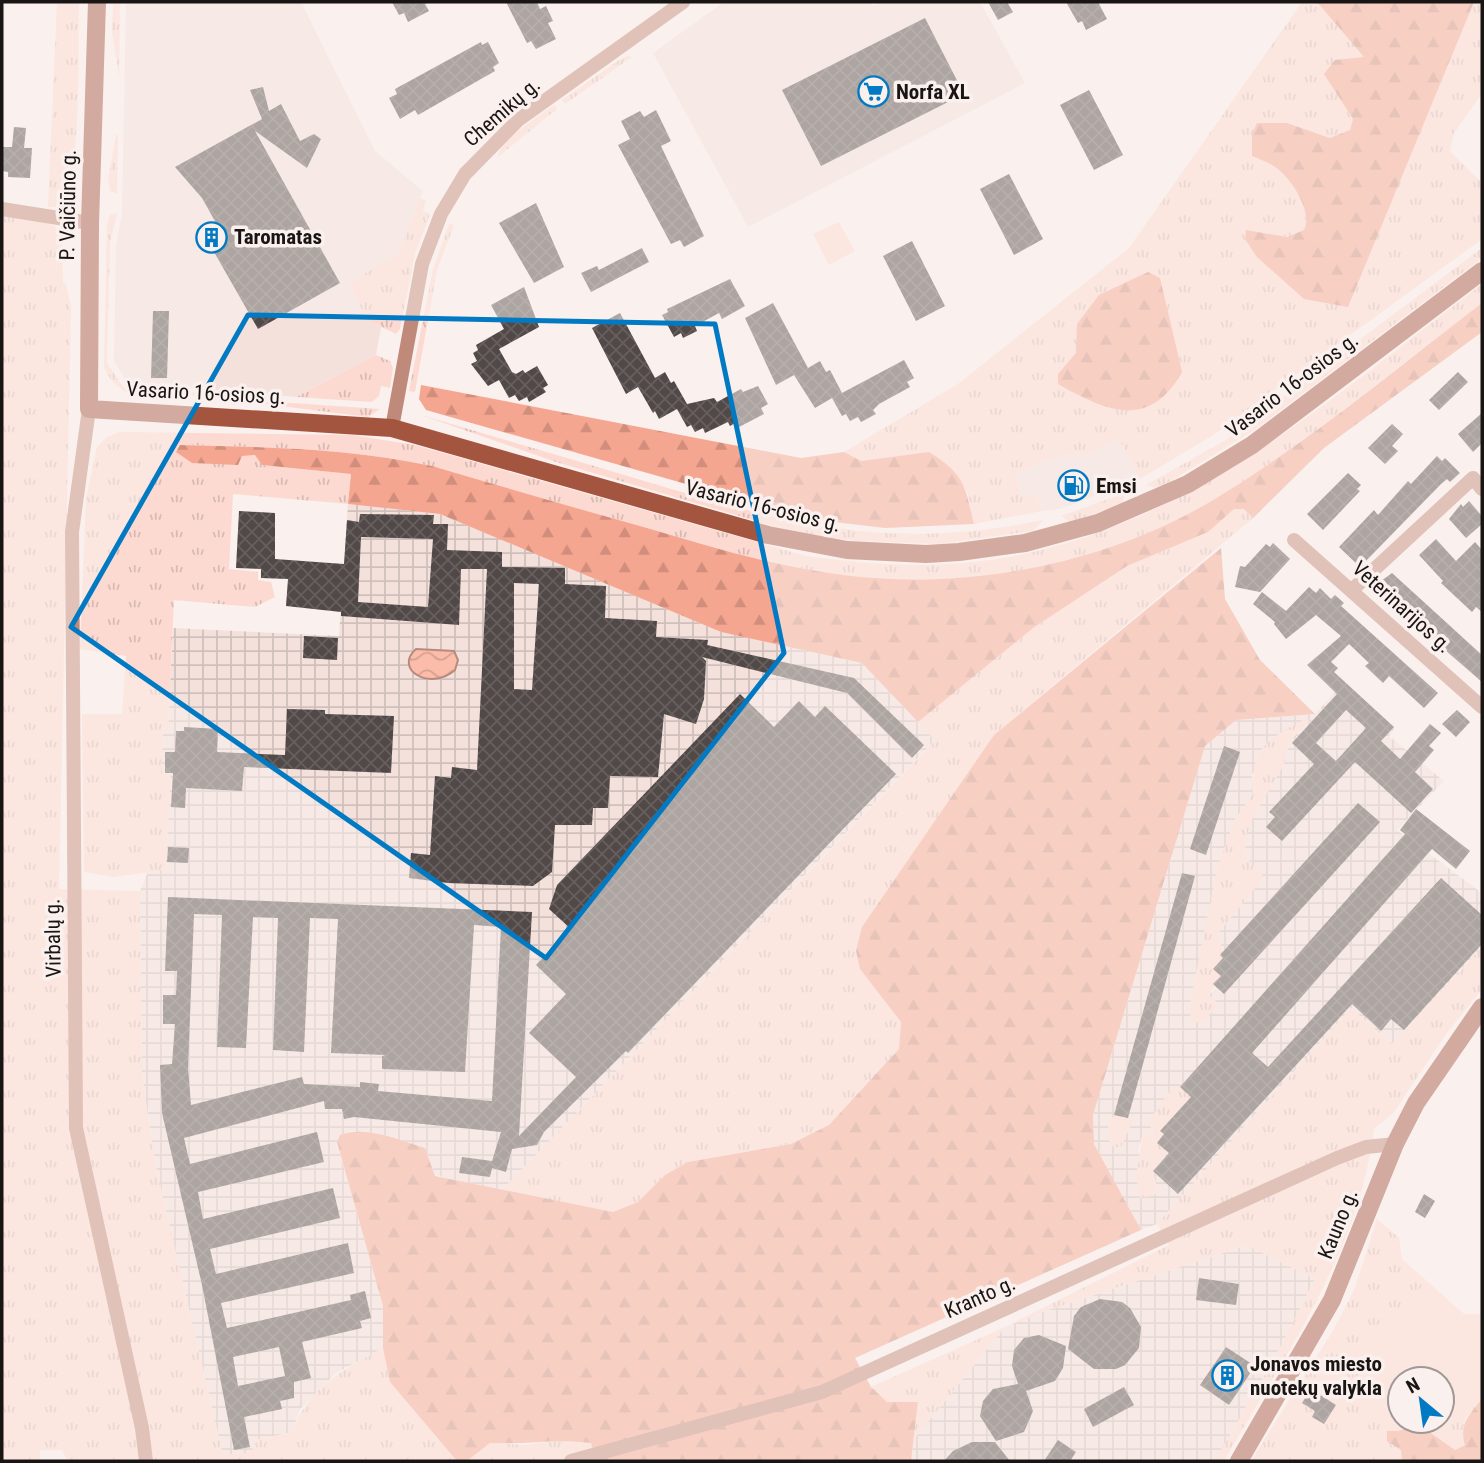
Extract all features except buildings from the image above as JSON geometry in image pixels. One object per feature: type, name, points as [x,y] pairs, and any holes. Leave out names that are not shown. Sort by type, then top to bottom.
[{"type":"main road","name":"P. Vaičiūno g.","points":[[89,409],[90,223],[96,2]]},
{"type":"main road","name":"Vasario 16-osios g.","points":[[89,409],[392,428],[768,535],[809,544],[894,553],[991,549],[1098,523],[1208,473],[1252,445],[1482,271]]},
{"type":"main road","name":"Kauno g.","points":[[1239,1461],[1332,1300],[1395,1144],[1441,1064],[1482,1007]]},
{"type":"street","name":"Chemikų g.","points":[[392,428],[422,264],[441,214],[464,174],[490,145],[518,120],[683,2]]},
{"type":"street","points":[[2,209],[90,223]]},
{"type":"street","name":"Virbalų g.","points":[[89,409],[72,533],[76,1128],[142,1428],[146,1461]]},
{"type":"street","points":[[1352,590],[1473,478],[1482,489]]},
{"type":"street","name":"Veterinarijos g.","points":[[1294,540],[1482,707]]},
{"type":"street","name":"Kranto g.","points":[[571,1461],[822,1392],[1337,1158],[1366,1147],[1395,1144]]},
{"type":"highlighted area","points":[[248,315],[715,324],[784,653],[546,958],[71,627]]},
{"type":"shaded area","points":[[126,2],[301,2],[375,151],[423,191],[399,253],[349,283],[367,320],[381,327],[376,355],[296,397],[127,382],[114,361],[116,246],[122,214]]},
{"type":"shaded area","points":[[724,2],[869,2],[874,6],[881,2],[980,2],[1025,83],[748,227],[653,53]]},
{"type":"shaded area","points":[[1119,439],[1140,479],[1060,509],[1042,511],[1037,496],[1022,496],[1015,474],[1064,454],[1086,454]]},
{"type":"shaded area","points":[[348,504],[440,514],[721,632],[862,663],[935,740],[501,1191],[435,1175],[425,1148],[387,1136],[351,1131],[337,1143],[383,1306],[383,1348],[336,1373],[300,1409],[292,1432],[257,1440],[252,1452],[223,1456],[154,1159],[142,1074],[140,891],[149,870],[165,870],[171,775],[161,774],[163,728],[168,727],[173,628],[339,636]]},
{"type":"shaded area","points":[[1342,684],[1394,729],[1389,736],[1444,781],[1397,830],[1482,893],[1482,947],[1392,1044],[1351,1008],[1157,1224],[1141,1230],[1094,1144],[1093,1115],[1205,746],[1236,720],[1315,714]],"holes":[[[1309,721],[1289,741],[1284,764],[1252,818],[1245,840],[1246,857],[1253,866],[1217,935],[1222,958],[1213,969],[1216,988],[1209,995],[1219,1005],[1189,1009],[1212,897],[1234,821],[1253,794],[1252,774]],[[1155,1132],[1164,1159],[1153,1171],[1158,1193],[1138,1151],[1143,1133],[1151,1138]]]},
{"type":"shaded area","name":"Jonavos miesto nuotekų valykla","points":[[1247,1245],[1315,1279],[1280,1348],[1215,1461],[911,1461],[914,1439],[1005,1327],[1048,1310]]},
{"type":"green space","points":[[57,2],[79,2],[78,110],[73,171],[68,194],[61,207],[48,207]]},
{"type":"green space","points":[[113,2],[120,2],[119,77],[112,31]]},
{"type":"green space","points":[[1302,2],[1317,2],[1365,58],[1334,90],[1353,119],[1350,130],[1331,138],[1287,123],[1252,156],[1272,165],[1286,176],[1303,204],[1306,222],[1304,230],[1287,237],[1247,230],[1348,306],[1474,2],[1482,2],[1482,93],[1454,133],[1450,151],[1482,183],[1482,239],[1213,435],[1140,479],[1119,439],[1086,454],[1064,454],[1015,474],[1022,496],[1037,496],[1042,511],[974,524],[967,491],[929,452],[861,461],[844,452],[958,384],[1129,248]]},
{"type":"green space","points":[[1317,2],[1474,2],[1348,307],[1304,299],[1257,257],[1245,239],[1246,230],[1287,237],[1304,230],[1306,222],[1303,204],[1286,176],[1272,165],[1252,156],[1252,134],[1257,123],[1287,123],[1330,138],[1350,130],[1353,119],[1324,74],[1335,60],[1364,57]]},
{"type":"green space","points":[[632,57],[565,104],[562,100],[622,58]]},
{"type":"green space","points":[[554,105],[557,109],[498,157],[512,136]]},
{"type":"green space","points":[[116,135],[117,194],[110,191],[108,179]]},
{"type":"green space","points":[[420,198],[426,201],[423,211],[430,214],[415,254],[400,329],[396,334],[367,320],[349,283],[399,253]]},
{"type":"green space","points":[[117,213],[110,243],[107,363],[124,388],[226,395],[225,397],[128,393],[108,375],[104,367],[107,224],[110,215]]},
{"type":"green space","points":[[2,216],[50,223],[63,234],[66,243],[62,243],[63,283],[66,284],[71,308],[59,889],[140,891],[142,1074],[154,1159],[223,1455],[251,1452],[257,1440],[292,1432],[307,1403],[329,1381],[383,1348],[390,1382],[457,1461],[68,1461],[62,1450],[40,1450],[40,1461],[2,1461]]},
{"type":"green space","points":[[839,222],[855,251],[829,265],[813,234]]},
{"type":"green space","points":[[449,224],[454,225],[437,270],[415,392],[409,391],[433,269]]},
{"type":"green space","points":[[1482,248],[1482,258],[1254,430],[1159,488],[1146,485],[1226,440]]},
{"type":"green space","points":[[1148,272],[1160,278],[1182,372],[1169,391],[1155,403],[1141,409],[1126,410],[1093,402],[1058,384],[1058,374],[1076,353],[1077,324],[1099,295]]},
{"type":"green space","points":[[1482,284],[1482,303],[1320,428],[1218,497],[1176,521],[1085,556],[988,575],[891,579],[818,571],[719,549],[432,466],[338,452],[180,445],[242,456],[256,455],[262,465],[351,474],[348,504],[233,494],[229,569],[258,572],[258,580],[271,582],[275,597],[255,607],[174,600],[168,727],[163,728],[161,774],[171,775],[165,870],[113,877],[84,872],[82,714],[122,714],[126,656],[80,649],[86,499],[97,447],[107,437],[120,432],[353,435],[415,445],[806,556],[922,565],[1005,558],[1082,538],[1155,509],[1224,472],[1355,382]]},
{"type":"green space","points":[[1482,303],[1482,332],[1324,448],[1253,518],[1244,509],[1234,509],[1208,532],[1127,566],[1033,628],[918,722],[862,663],[721,632],[440,514],[348,504],[351,474],[262,465],[255,455],[242,456],[238,465],[192,463],[176,452],[180,445],[306,449],[369,455],[432,466],[719,549],[793,567],[891,579],[988,575],[1037,567],[1131,540],[1218,497],[1320,428]]},
{"type":"green space","points":[[376,355],[390,361],[393,368],[390,388],[381,386],[379,396],[372,402],[296,397]]},
{"type":"green space","points":[[421,385],[801,458],[844,452],[861,461],[929,452],[950,467],[961,482],[974,524],[885,528],[809,519],[426,410],[419,399]]},
{"type":"green space","points":[[263,401],[380,409],[368,417],[265,404]]},
{"type":"green space","points":[[421,415],[694,496],[839,529],[935,533],[987,529],[1043,520],[1033,531],[939,544],[855,541],[814,535],[777,527],[556,462]]},
{"type":"green space","points":[[1125,493],[1122,504],[1070,522],[1061,516]]},
{"type":"green space","points":[[1234,509],[1244,509],[1253,518],[994,735],[860,969],[901,1022],[899,1049],[829,1125],[791,1144],[688,1162],[665,1175],[638,1202],[613,1212],[501,1191],[935,741],[918,722],[1033,628],[1127,566],[1208,532]]},
{"type":"green space","points":[[1221,548],[1225,599],[1260,660],[1315,714],[1236,720],[1205,746],[1093,1115],[1094,1144],[1141,1230],[855,1358],[871,1387],[887,1402],[918,1402],[911,1461],[597,1461],[591,1443],[566,1441],[490,1443],[467,1461],[457,1461],[390,1382],[383,1348],[383,1306],[337,1142],[340,1135],[350,1132],[371,1133],[425,1148],[435,1176],[613,1212],[638,1202],[665,1175],[688,1162],[791,1144],[829,1125],[899,1049],[901,1022],[860,969],[856,951],[862,927],[994,735]]},
{"type":"green space","points":[[1307,718],[1309,721],[1289,742],[1284,764],[1253,818],[1245,840],[1246,857],[1264,877],[1217,935],[1224,951],[1220,955],[1223,958],[1213,969],[1221,976],[1209,995],[1219,1004],[1203,1022],[1192,1023],[1189,1009],[1217,869],[1234,821],[1253,794],[1255,765],[1272,738]]},
{"type":"green space","points":[[1482,947],[1482,989],[1446,1034],[1394,1112],[1374,1129],[1366,1174],[1353,1218],[1336,1260],[1294,1342],[1224,1461],[1215,1461],[1280,1348],[1315,1279],[1247,1245],[1048,1310],[1005,1327],[1169,1245],[1157,1224],[1351,1008],[1392,1044]]},
{"type":"green space","points":[[1173,1087],[1180,1087],[1191,1097],[1161,1131],[1164,1134],[1157,1142],[1168,1152],[1153,1171],[1158,1194],[1140,1198],[1136,1175],[1143,1133],[1151,1137],[1155,1132],[1147,1123]]},
{"type":"green space","points":[[1114,1115],[1133,1120],[1121,1147],[1113,1147],[1108,1135],[1109,1123]]},
{"type":"green space","points":[[1377,1219],[1399,1238],[1402,1259],[1464,1314],[1482,1314],[1482,1399],[1465,1419],[1465,1445],[1454,1450],[1442,1440],[1428,1435],[1456,1435],[1456,1365],[1386,1365],[1386,1435],[1391,1435],[1401,1450],[1402,1461],[1251,1461],[1334,1329],[1355,1288]]},
{"type":"green space","points":[[1424,1284],[1482,1336],[1482,1377],[1456,1406],[1456,1365],[1386,1365],[1386,1391],[1354,1362]]},
{"type":"green space","points":[[1005,1327],[914,1439],[918,1402],[887,1402],[871,1387]]},
{"type":"green space","points":[[1482,1399],[1482,1461],[1402,1461],[1401,1450],[1387,1441],[1387,1435],[1434,1435],[1455,1450],[1465,1445],[1463,1431],[1469,1415]]},
{"type":"green space","points":[[569,1440],[591,1443],[597,1461],[467,1461],[490,1443],[524,1445]]},
{"type":"water","points":[[416,649],[454,651],[458,660],[455,670],[435,679],[418,675],[409,664]]},
{"type":"place","name":"Norfa XL","points":[[873,92]]},
{"type":"place","name":"Taromatas","points":[[211,237]]},
{"type":"place","name":"Emsi","points":[[1073,486]]},
{"type":"place","name":"Jonavos miesto nuotekų valykla","points":[[1227,1376]]}]
